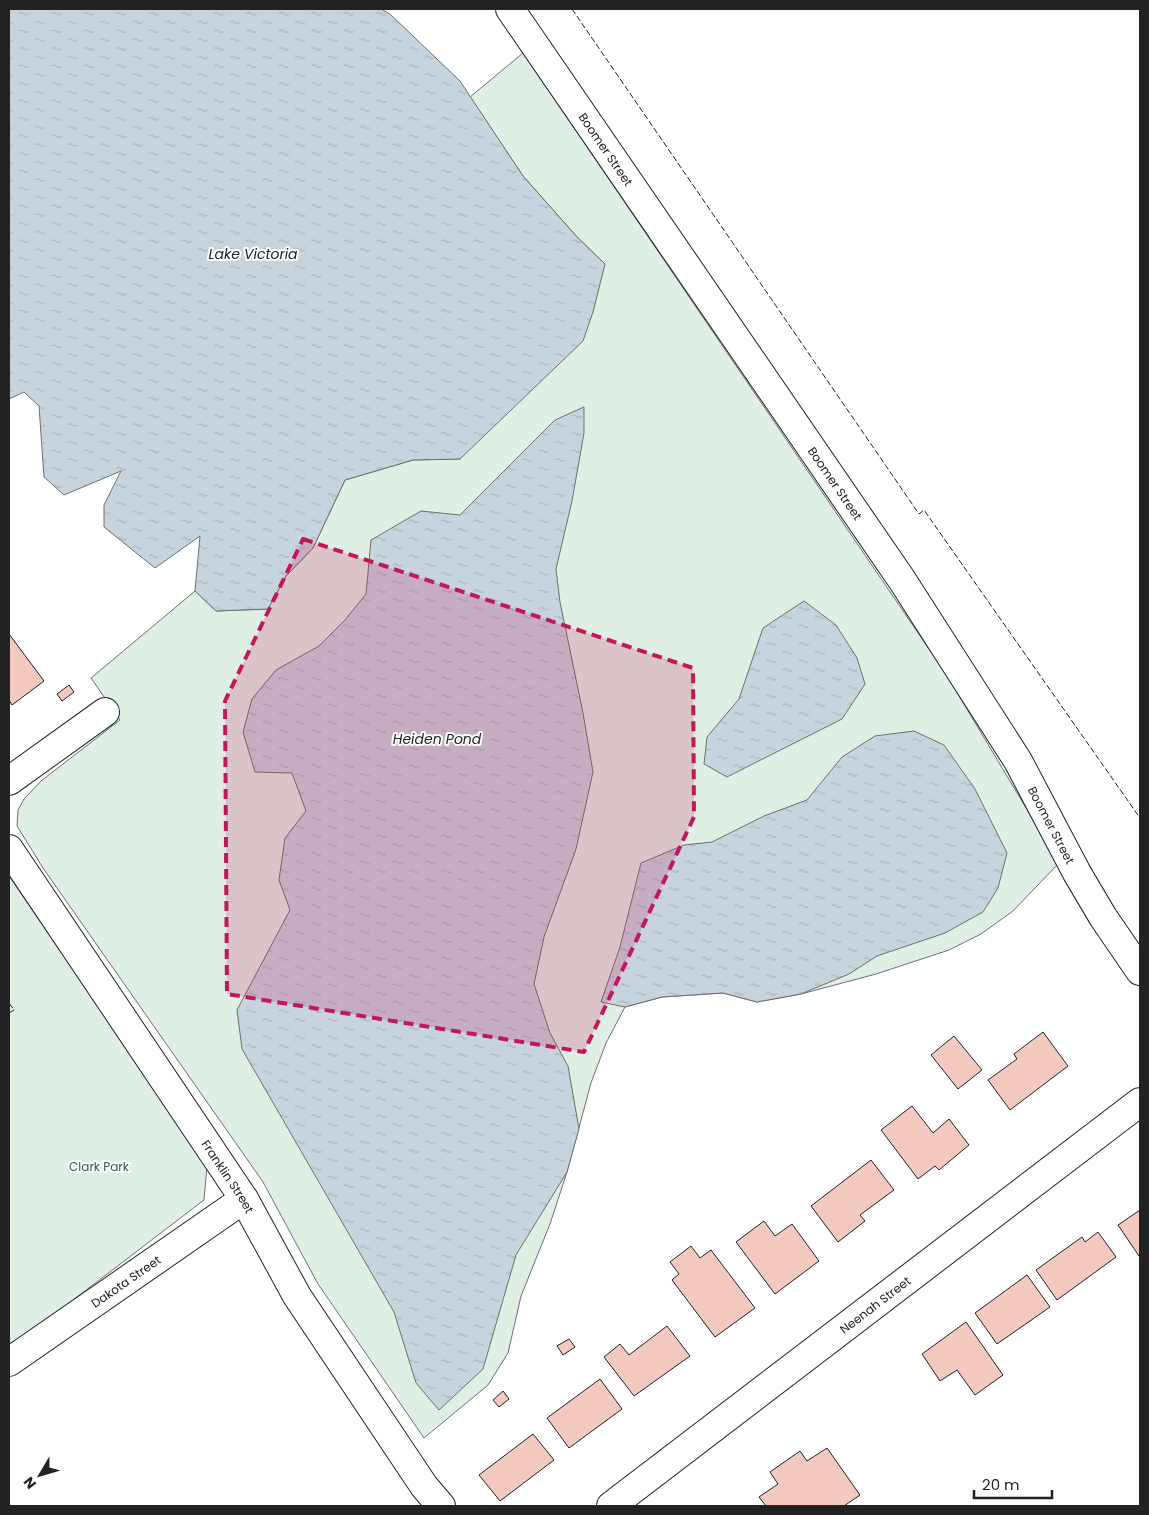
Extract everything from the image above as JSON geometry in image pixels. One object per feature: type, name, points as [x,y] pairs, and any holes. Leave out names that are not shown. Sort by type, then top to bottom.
[{"type":"street","name":"Boomer Street","points":[[510,9],[902,580],[1018,761],[1077,873],[1103,917],[1140,971]]},
{"type":"street","points":[[9,781],[105,712]]},
{"type":"street","name":"Franklin Street","points":[[9,849],[244,1199],[297,1296],[424,1486],[441,1506]]},
{"type":"street","name":"Neenah Street","points":[[611,1506],[1140,1102]]},
{"type":"street","name":"Dakota Street","points":[[9,1362],[244,1199]]},
{"type":"highlighted area","points":[[303,539],[693,668],[694,817],[584,1052],[227,994],[225,701]]},
{"type":"green space","points":[[523,53],[946,674],[1059,863],[1013,911],[981,934],[949,950],[876,974],[801,994],[757,1002],[723,993],[662,997],[625,1007],[606,1043],[591,1083],[567,1172],[550,1224],[521,1296],[508,1353],[488,1385],[424,1438],[318,1284],[263,1182],[43,868],[17,826],[18,810],[24,799],[41,781],[120,720],[91,678],[195,591],[216,611],[268,609],[286,576],[313,548],[345,480],[413,460],[460,459],[605,264],[577,237],[523,176],[470,97]]},
{"type":"green space","name":"Clark Park","points":[[9,876],[207,1166],[204,1200],[9,1349]]},
{"type":"water","name":"Lake Victoria","points":[[9,9],[381,9],[390,14],[460,81],[523,176],[577,237],[605,264],[593,312],[583,341],[460,459],[413,460],[345,480],[313,548],[286,576],[268,609],[216,611],[195,591],[200,536],[155,568],[104,527],[104,505],[121,471],[64,495],[44,477],[39,406],[24,392],[9,399]]},
{"type":"water","name":"Heiden Pond","points":[[584,407],[584,433],[572,501],[556,569],[560,602],[593,772],[576,849],[544,937],[534,984],[550,1033],[568,1066],[579,1129],[567,1172],[516,1255],[483,1369],[439,1410],[416,1383],[394,1312],[242,1049],[237,1010],[290,910],[279,880],[285,838],[306,811],[292,773],[255,772],[243,732],[252,699],[276,670],[319,646],[345,620],[366,594],[371,540],[421,511],[460,515],[555,420]]},
{"type":"water","points":[[804,601],[836,625],[857,658],[865,684],[842,719],[727,777],[704,764],[707,737],[739,699],[763,628]]},
{"type":"water","points":[[914,731],[944,745],[975,789],[1007,853],[998,888],[983,912],[945,933],[877,956],[849,974],[801,994],[757,1002],[723,993],[662,997],[625,1007],[601,1002],[620,947],[641,863],[684,845],[712,842],[764,816],[807,800],[842,757],[875,736]]},
{"type":"building","points":[[9,634],[44,681],[12,705],[9,700]]},
{"type":"building","points":[[69,685],[74,692],[62,701],[57,694]]},
{"type":"building","points":[[1043,1032],[1068,1066],[1010,1110],[988,1080],[1017,1059],[1014,1054]]},
{"type":"building","points":[[954,1036],[982,1070],[958,1089],[931,1055]]},
{"type":"building","points":[[912,1106],[933,1133],[949,1119],[969,1145],[939,1170],[935,1166],[918,1179],[881,1130]]},
{"type":"building","points":[[871,1160],[894,1190],[860,1215],[865,1221],[838,1242],[811,1206]]},
{"type":"building","points":[[1140,1210],[1140,1255],[1139,1256],[1118,1225]]},
{"type":"building","points":[[764,1221],[775,1236],[792,1224],[819,1261],[775,1294],[736,1242]]},
{"type":"building","points":[[1098,1232],[1116,1257],[1057,1300],[1036,1270],[1082,1237],[1085,1242]]},
{"type":"building","points":[[691,1246],[700,1258],[711,1250],[755,1308],[715,1337],[672,1280],[679,1274],[670,1262]]},
{"type":"building","points":[[1027,1275],[1050,1307],[997,1344],[975,1313]]},
{"type":"building","points":[[966,1322],[1003,1375],[975,1395],[957,1370],[940,1381],[922,1354]]},
{"type":"building","points":[[667,1326],[690,1356],[634,1396],[604,1357],[620,1344],[629,1355]]},
{"type":"building","points":[[569,1339],[575,1347],[563,1355],[557,1346]]},
{"type":"building","points":[[600,1379],[622,1409],[569,1448],[547,1418]]},
{"type":"building","points":[[503,1391],[509,1399],[499,1407],[493,1400]]},
{"type":"building","points":[[533,1434],[554,1460],[500,1501],[479,1475]]},
{"type":"building","points":[[827,1448],[860,1495],[844,1506],[766,1506],[759,1497],[778,1484],[770,1472],[800,1451],[807,1461]]},
{"type":"fence","points":[[572,9],[919,514],[924,510],[1140,818]]},
{"type":"fence","points":[[9,1003],[14,1010],[9,1013]]}]
